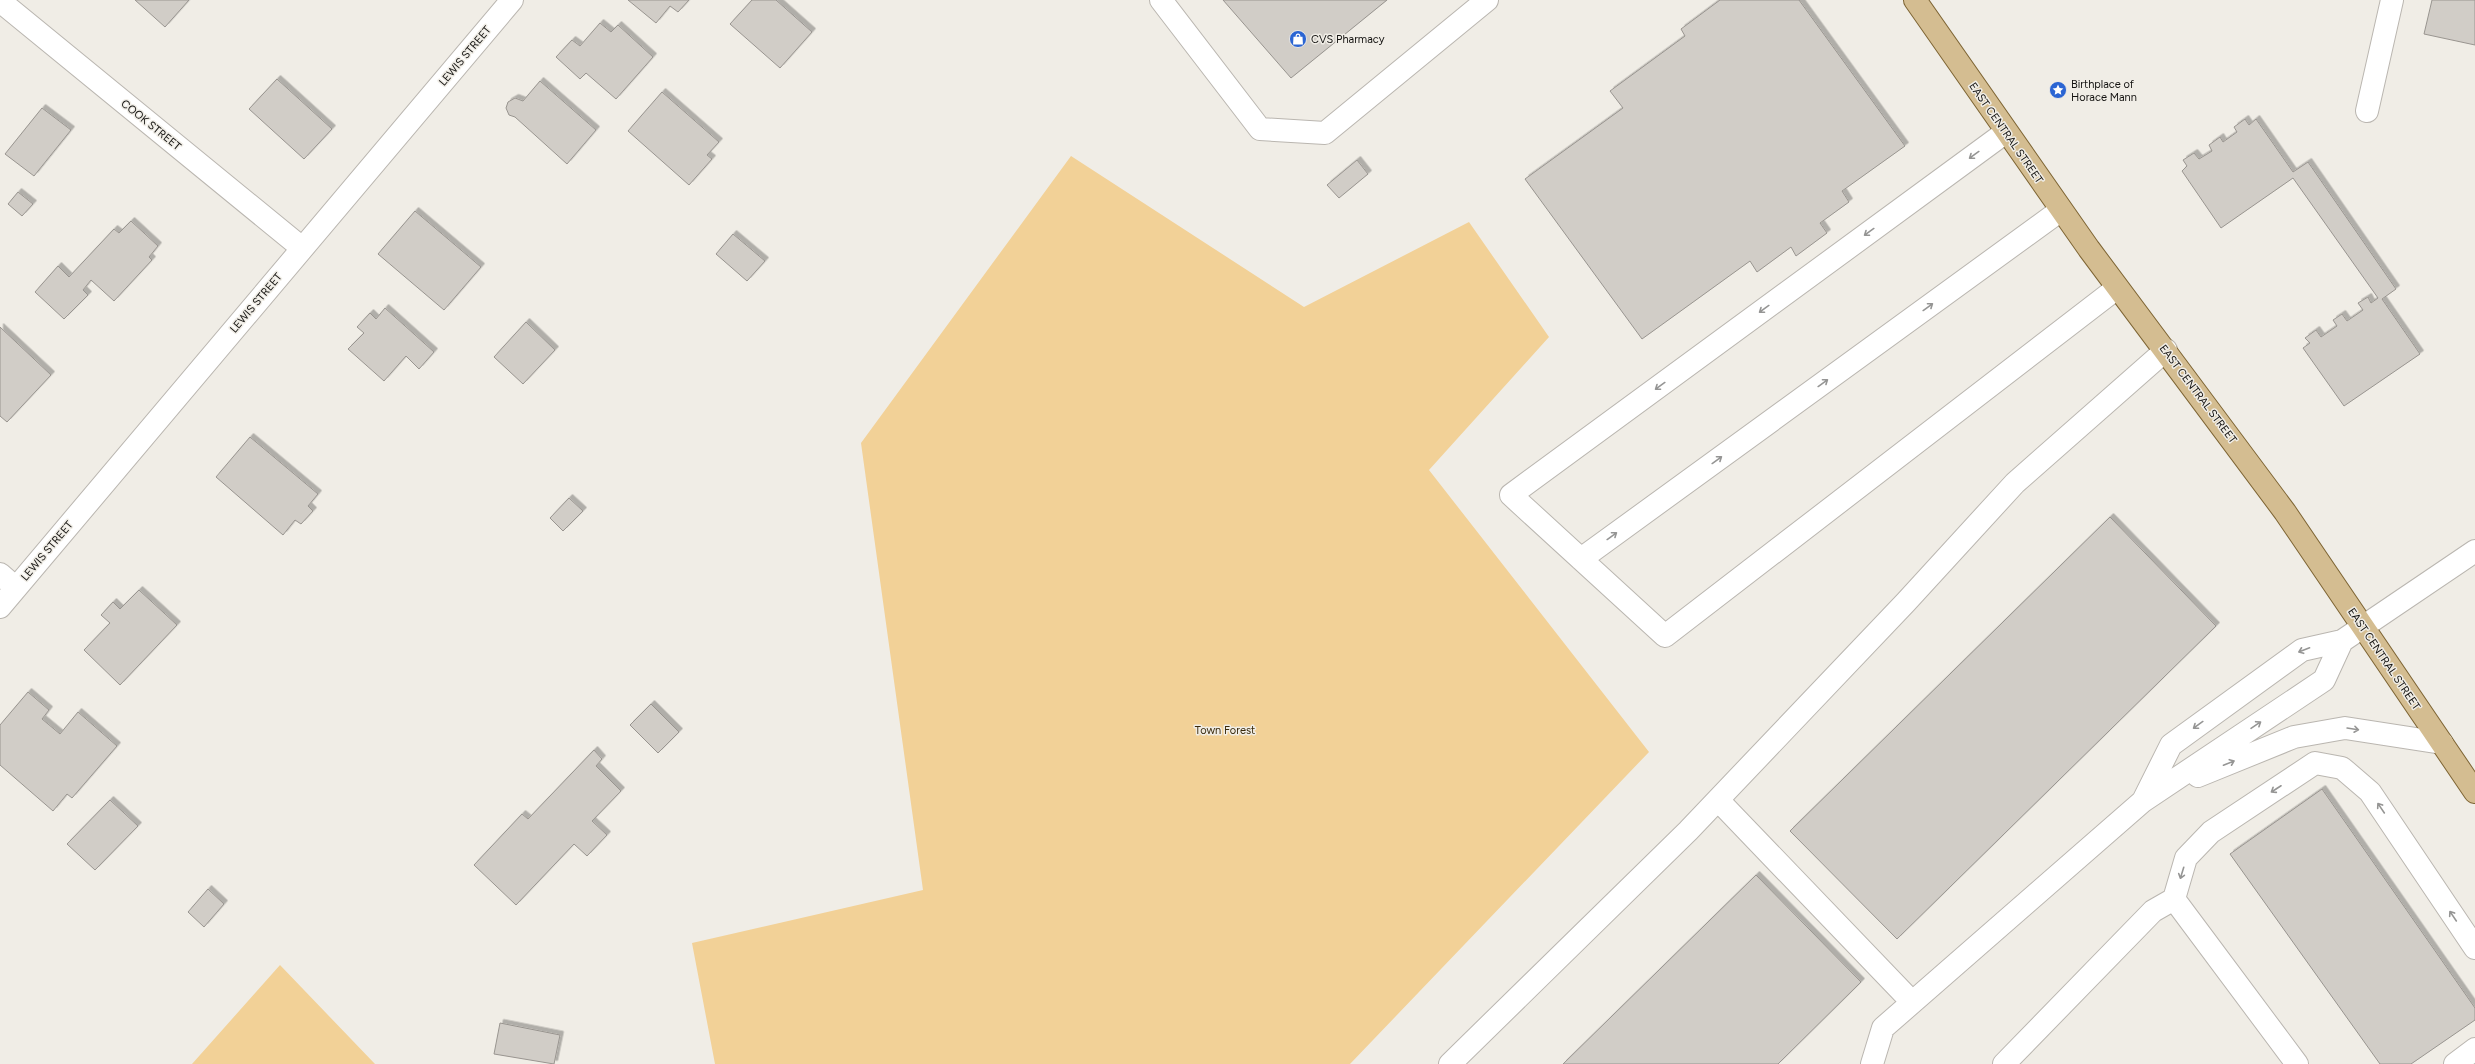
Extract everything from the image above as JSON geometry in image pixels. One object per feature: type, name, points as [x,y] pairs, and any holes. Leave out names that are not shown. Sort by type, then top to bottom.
[{"type":"main road","name":"EAST CENTRAL STREET","points":[[1915,0],[2006,132],[2117,288],[2166,350],[2285,512],[2475,792]]},
{"type":"street","name":"LEWIS STREET","points":[[0,607],[512,0]]},
{"type":"street","points":[[1161,0],[1260,129],[1325,133],[1488,0]]},
{"type":"street","points":[[2367,111],[2392,0]]},
{"type":"street","name":"COOK STREET","points":[[0,1],[302,248]]},
{"type":"street","points":[[2006,132],[1511,495],[1665,636],[2117,288]]},
{"type":"street","points":[[1581,559],[2061,210]]},
{"type":"street","points":[[1450,1064],[1718,800],[1906,602],[2015,483],[2166,350]]},
{"type":"street","points":[[2142,801],[2171,745],[2302,650],[2342,642],[2475,550]]},
{"type":"street","points":[[0,574],[16,588]]},
{"type":"street","points":[[1872,1064],[1883,1028],[2142,801],[2324,680],[2342,642]]},
{"type":"street","points":[[2142,801],[2294,737],[2345,728],[2442,743]]},
{"type":"street","points":[[2004,1064],[2153,911],[2174,899],[2186,858],[2211,832],[2315,763],[2342,768],[2370,792],[2475,948]]},
{"type":"street","points":[[1718,800],[1912,1002]]},
{"type":"street","points":[[2174,899],[2297,1064]]},
{"type":"street","points":[[2455,1064],[2475,1049]]},
{"type":"green space","name":"Town Forest","points":[[1071,156],[1304,307],[1469,222],[1549,337],[1429,470],[1649,752],[1350,1064],[715,1064],[692,943],[923,890],[861,443]]},
{"type":"green space","points":[[280,965],[375,1064],[192,1064]]},
{"type":"building","points":[[135,0],[189,0],[165,27]]},
{"type":"building","points":[[628,0],[689,0],[678,12],[670,6],[656,23]]},
{"type":"building","points":[[752,0],[776,0],[812,32],[780,68],[730,24]]},
{"type":"building","name":"CVS Pharmacy","points":[[1223,0],[1387,0],[1291,78]]},
{"type":"building","points":[[1720,0],[1799,0],[1905,146],[1842,191],[1849,202],[1820,223],[1827,233],[1796,256],[1791,247],[1757,272],[1750,261],[1642,339],[1525,179],[1623,108],[1610,91],[1685,36],[1681,29]]},
{"type":"building","points":[[2432,0],[2475,0],[2475,45],[2424,34]]},
{"type":"building","points":[[600,23],[611,32],[618,25],[653,57],[616,99],[586,73],[580,79],[556,57],[572,40],[580,46]]},
{"type":"building","points":[[277,79],[332,129],[304,159],[249,109]]},
{"type":"building","points":[[540,81],[596,130],[567,164],[515,117],[509,115],[506,108],[508,102],[515,98],[523,101]]},
{"type":"building","points":[[662,92],[719,142],[707,155],[712,159],[689,185],[628,131]]},
{"type":"building","points":[[42,108],[71,130],[34,176],[5,154]]},
{"type":"building","points":[[2245,119],[2249,125],[2256,119],[2293,172],[2308,162],[2396,289],[2382,299],[2420,354],[2344,406],[2303,348],[2310,343],[2305,338],[2316,330],[2321,337],[2337,326],[2333,320],[2342,314],[2347,321],[2363,310],[2358,303],[2368,297],[2371,303],[2378,298],[2293,178],[2221,228],[2182,171],[2187,166],[2183,160],[2194,153],[2199,159],[2212,151],[2209,145],[2220,137],[2223,142],[2237,132],[2234,127]]},
{"type":"building","points":[[1357,160],[1368,174],[1339,198],[1327,185]]},
{"type":"building","points":[[18,192],[33,204],[22,216],[8,204]]},
{"type":"building","points":[[415,211],[481,267],[444,310],[378,254]]},
{"type":"building","points":[[131,221],[158,246],[149,257],[152,260],[114,301],[91,280],[83,290],[88,295],[64,319],[35,292],[58,266],[69,277],[114,229],[119,233]]},
{"type":"building","points":[[733,234],[765,261],[747,281],[716,254]]},
{"type":"building","points":[[385,308],[434,352],[419,369],[406,356],[384,381],[348,349],[364,333],[357,327],[370,313],[376,319]]},
{"type":"building","points":[[526,322],[555,350],[523,384],[494,357]]},
{"type":"building","points":[[0,327],[51,375],[7,422],[0,416]]},
{"type":"building","points":[[250,437],[318,494],[308,506],[313,511],[301,524],[295,520],[283,535],[216,477]]},
{"type":"building","points":[[569,498],[583,511],[563,531],[550,518]]},
{"type":"building","points":[[2110,517],[2216,626],[1897,939],[1790,831]]},
{"type":"building","points":[[139,590],[177,625],[120,685],[84,650],[110,623],[101,615],[113,602],[120,609]]},
{"type":"building","points":[[28,692],[49,710],[42,719],[60,734],[78,712],[117,746],[72,798],[67,794],[53,811],[0,765],[0,725]]},
{"type":"building","points":[[651,704],[679,732],[658,753],[630,725]]},
{"type":"building","points":[[594,750],[602,759],[596,766],[621,791],[592,821],[607,835],[587,856],[574,844],[516,905],[474,865],[522,814],[528,819]]},
{"type":"building","points":[[2322,789],[2475,1008],[2475,1020],[2411,1064],[2380,1064],[2230,854]]},
{"type":"building","points":[[110,800],[138,826],[95,870],[67,844]]},
{"type":"building","points":[[1756,875],[1861,982],[1778,1064],[1563,1064]]},
{"type":"building","points":[[208,889],[224,904],[204,927],[188,912]]},
{"type":"building","points":[[500,1023],[560,1035],[554,1064],[494,1054]]},
{"type":"place","name":"CVS Pharmacy","points":[[1298,39]]},
{"type":"place","name":"Birthplace of Horace Mann","points":[[2058,90]]}]
